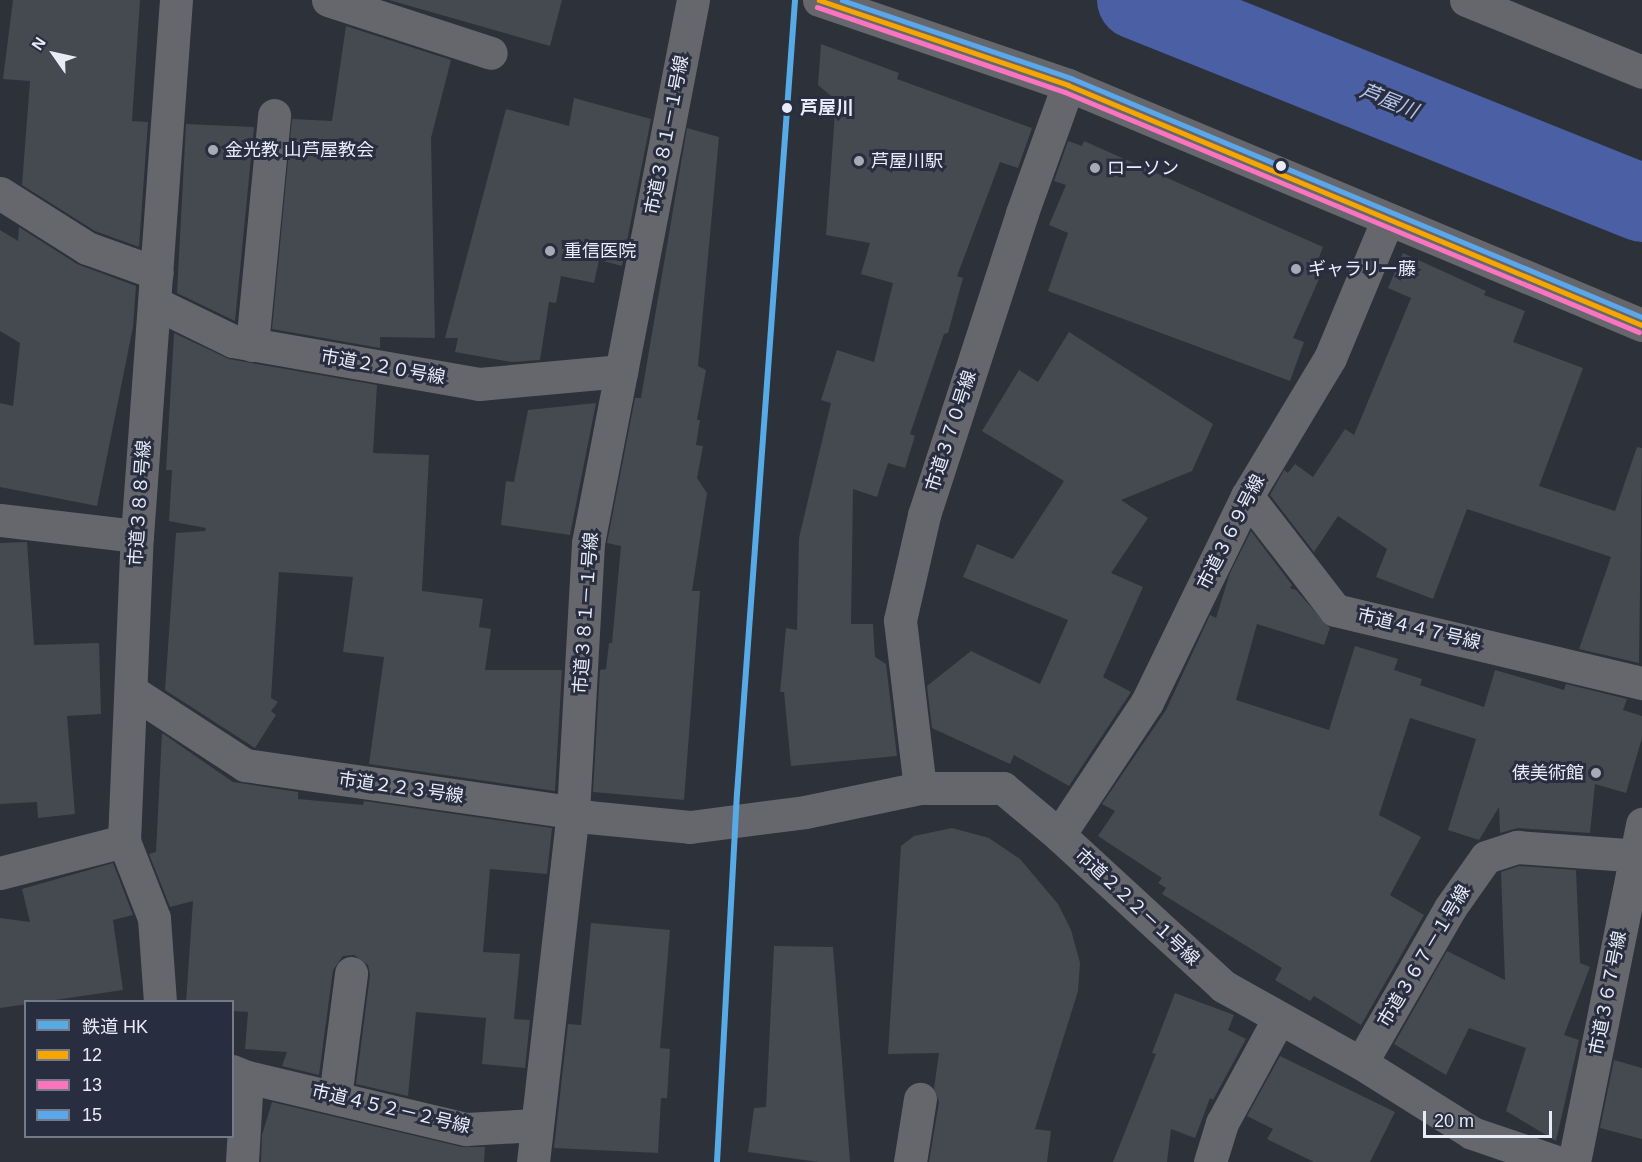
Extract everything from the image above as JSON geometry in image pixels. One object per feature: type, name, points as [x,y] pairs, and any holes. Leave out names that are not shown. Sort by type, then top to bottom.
[{"type":"street","name":"市道３８８号線","points":[[160,1000],[154,918],[124,841],[133,692],[137,536],[176,0]]},
{"type":"street","points":[[328,0],[491,53]]},
{"type":"street","name":"市道３８１－１号線","points":[[533,1162],[573,812],[588,543],[693,0]]},
{"type":"street","points":[[819,0],[1068,86],[1387,221],[1642,325]]},
{"type":"street","points":[[1466,0],[1642,72]]},
{"type":"street","name":"市道３７０号線","points":[[920,788],[900,620],[924,515],[1022,213],[1068,86]]},
{"type":"street","points":[[252,345],[274,115]]},
{"type":"street","name":"市道２２０号線","points":[[0,193],[156,288],[233,341],[479,384],[621,371]]},
{"type":"street","name":"市道３６９号線","points":[[1059,835],[1147,702],[1247,496],[1330,358],[1387,221]]},
{"type":"street","name":"市道４４７号線","points":[[1247,496],[1335,610],[1642,683]]},
{"type":"street","points":[[0,520],[137,536]]},
{"type":"street","name":"市道２２３号線","points":[[133,692],[244,765],[573,812],[588,817],[690,827]]},
{"type":"street","name":"市道２２２－１号線","points":[[690,827],[805,812],[920,788],[1003,788],[1059,835],[1223,986],[1361,1063],[1472,1133],[1557,1162]]},
{"type":"street","points":[[0,873],[124,841]]},
{"type":"street","name":"市道３６７－１号線","points":[[1361,1063],[1450,908],[1486,857],[1517,847],[1640,845]]},
{"type":"street","name":"市道３６７号線","points":[[1574,1162],[1640,845]]},
{"type":"street","points":[[335,1097],[351,973]]},
{"type":"street","points":[[1210,1162],[1222,1123],[1279,1018]]},
{"type":"street","points":[[240,1074],[242,1162]]},
{"type":"street","name":"市道４５２－２号線","points":[[240,1074],[466,1129],[536,1125]]},
{"type":"street","points":[[910,1162],[920,1099]]},
{"type":"building","points":[[13,0],[140,0],[132,121],[148,122],[139,247],[95,231],[22,185],[30,81],[3,79]]},
{"type":"building","points":[[389,0],[562,0],[550,46]]},
{"type":"building","points":[[346,26],[451,60],[431,138],[435,338],[380,337],[380,348],[272,329],[292,119],[332,121]]},
{"type":"building","points":[[821,44],[899,73],[897,79],[1032,128],[1018,168],[1000,162],[957,276],[963,278],[948,333],[944,334],[910,434],[915,436],[905,468],[888,463],[877,497],[853,489],[851,624],[873,624],[875,657],[886,664],[897,756],[791,766],[784,692],[780,692],[786,628],[797,630],[799,538],[831,403],[821,400],[837,350],[874,362],[893,283],[861,274],[870,243],[826,235],[836,100],[818,85]]},
{"type":"building","points":[[574,98],[651,119],[622,266],[599,260],[594,283],[561,276],[556,303],[549,302],[540,360],[512,362],[455,352],[458,338],[445,338],[506,109],[569,126]]},
{"type":"building","points":[[186,124],[254,127],[235,321],[177,293]]},
{"type":"building","points":[[687,128],[719,137],[698,366],[706,370],[697,420],[700,420],[696,445],[703,446],[697,478],[707,493],[692,591],[700,591],[684,800],[593,792],[600,670],[606,669],[609,643],[612,643],[621,546],[607,543],[635,398],[641,398]]},
{"type":"building","points":[[1068,141],[1082,146],[1084,141],[1323,247],[1318,260],[1326,263],[1293,338],[1304,342],[1290,381],[1048,291],[1068,233],[1049,225],[1066,185],[1054,181]]},
{"type":"building","points":[[19,227],[77,264],[136,286],[133,327],[97,506],[0,487],[0,403],[13,406],[20,343],[0,331],[0,230],[18,241]]},
{"type":"building","points":[[1403,253],[1486,291],[1484,295],[1525,311],[1513,342],[1583,368],[1539,486],[1615,511],[1637,447],[1642,448],[1639,663],[1579,649],[1611,557],[1467,509],[1433,599],[1376,577],[1387,549],[1338,516],[1314,552],[1270,495],[1284,470],[1288,473],[1295,464],[1313,477],[1345,429],[1354,435],[1411,298],[1388,288]]},
{"type":"building","points":[[1069,332],[1213,424],[1192,471],[1121,500],[1148,518],[1111,573],[1143,587],[1103,677],[1131,692],[1069,786],[1014,755],[1010,764],[932,728],[927,686],[971,651],[1040,684],[1068,620],[963,577],[977,544],[1013,559],[1064,481],[982,431],[1019,370],[1038,382]]},
{"type":"building","points":[[174,333],[229,359],[377,385],[373,453],[429,455],[422,591],[483,599],[479,627],[491,629],[485,670],[562,670],[555,791],[369,764],[384,657],[343,652],[353,577],[279,572],[271,698],[278,702],[271,711],[276,715],[255,748],[165,690],[176,533],[205,531],[206,528],[169,521],[172,470],[166,470]]},
{"type":"building","points":[[596,403],[570,535],[501,525],[506,481],[514,482],[528,410]]},
{"type":"building","points":[[1251,531],[1292,585],[1290,588],[1296,590],[1330,628],[1324,645],[1257,624],[1236,700],[1329,730],[1355,646],[1398,659],[1394,670],[1422,679],[1420,685],[1484,707],[1495,670],[1564,690],[1566,684],[1627,699],[1623,710],[1642,716],[1642,738],[1626,793],[1595,784],[1590,833],[1518,828],[1500,833],[1499,807],[1479,840],[1448,830],[1476,739],[1410,718],[1379,815],[1421,837],[1390,895],[1424,915],[1361,1025],[1314,996],[1310,1001],[1275,980],[1282,968],[1162,894],[1166,888],[1158,883],[1162,878],[1098,836],[1115,811],[1102,804],[1166,710],[1210,615],[1216,618],[1230,573]]},
{"type":"building","points":[[27,542],[34,645],[99,643],[101,714],[67,716],[75,814],[38,818],[37,802],[0,804],[0,543]]},
{"type":"building","points":[[162,733],[233,782],[298,792],[298,799],[363,805],[364,801],[552,828],[547,874],[490,869],[483,952],[520,954],[514,1019],[530,1020],[525,1068],[482,1064],[486,1018],[416,1012],[408,1096],[356,1084],[370,975],[368,965],[354,955],[343,956],[333,970],[319,1075],[282,1066],[287,1052],[245,1049],[248,1012],[234,1011],[234,1000],[186,1000],[193,901],[170,907],[149,854],[156,852]]},
{"type":"building","points":[[952,828],[989,838],[1020,859],[1058,904],[1071,930],[1080,963],[1078,991],[1035,1129],[1051,1131],[1047,1162],[929,1162],[939,1102],[934,1088],[939,1053],[888,1054],[901,846],[914,836]]},
{"type":"building","points":[[113,863],[133,915],[113,920],[123,990],[55,1000],[24,1000],[24,1004],[0,1008],[0,918],[30,922],[22,889]]},
{"type":"building","points":[[1519,866],[1576,870],[1580,963],[1590,967],[1564,1035],[1579,1040],[1556,1141],[1506,1111],[1526,1048],[1469,1028],[1446,1075],[1394,1044],[1447,951],[1505,980],[1501,872]]},
{"type":"building","points":[[591,923],[670,930],[660,1048],[670,1049],[667,1098],[661,1098],[658,1153],[554,1148],[568,1024],[581,1025]]},
{"type":"building","points":[[774,946],[833,947],[850,1162],[818,1162],[748,1152],[754,1108],[766,1107]]},
{"type":"building","points":[[1175,993],[1234,1015],[1228,1030],[1246,1039],[1213,1100],[1210,1098],[1195,1138],[1171,1129],[1167,1162],[1113,1162],[1156,1054],[1152,1053]]},
{"type":"building","points":[[1280,1056],[1395,1112],[1370,1162],[1314,1162],[1267,1139],[1273,1129],[1247,1116]]},
{"type":"building","points":[[1614,1060],[1642,1068],[1642,1139],[1600,1128]]},
{"type":"building","points":[[272,1102],[462,1147],[485,1147],[484,1162],[261,1162],[262,1135]]},
{"type":"waterway","name":"芦屋川","points":[[1136,0],[1642,203]]},
{"type":"rail line","name":"HK","points":[[717,1162],[737,794],[795,0]]},
{"type":"transit line","name":"12","points":[[819,0],[1068,85],[1642,325]]},
{"type":"transit line","name":"15","points":[[842,0],[1071,78],[1642,317]]},
{"type":"transit line","name":"13","points":[[817,7],[1065,92],[1639,332]]},
{"type":"place","name":"芦屋川","points":[[787,108]]},
{"type":"place","name":"金光教 山芦屋教会","points":[[213,150]]},
{"type":"place","name":"芦屋川駅","points":[[859,161]]},
{"type":"place","name":"ローソン","points":[[1095,168]]},
{"type":"place","name":"重信医院","points":[[550,251]]},
{"type":"place","name":"ギャラリー藤","points":[[1296,269]]},
{"type":"place","name":"俵美術館","points":[[1596,773]]}]
